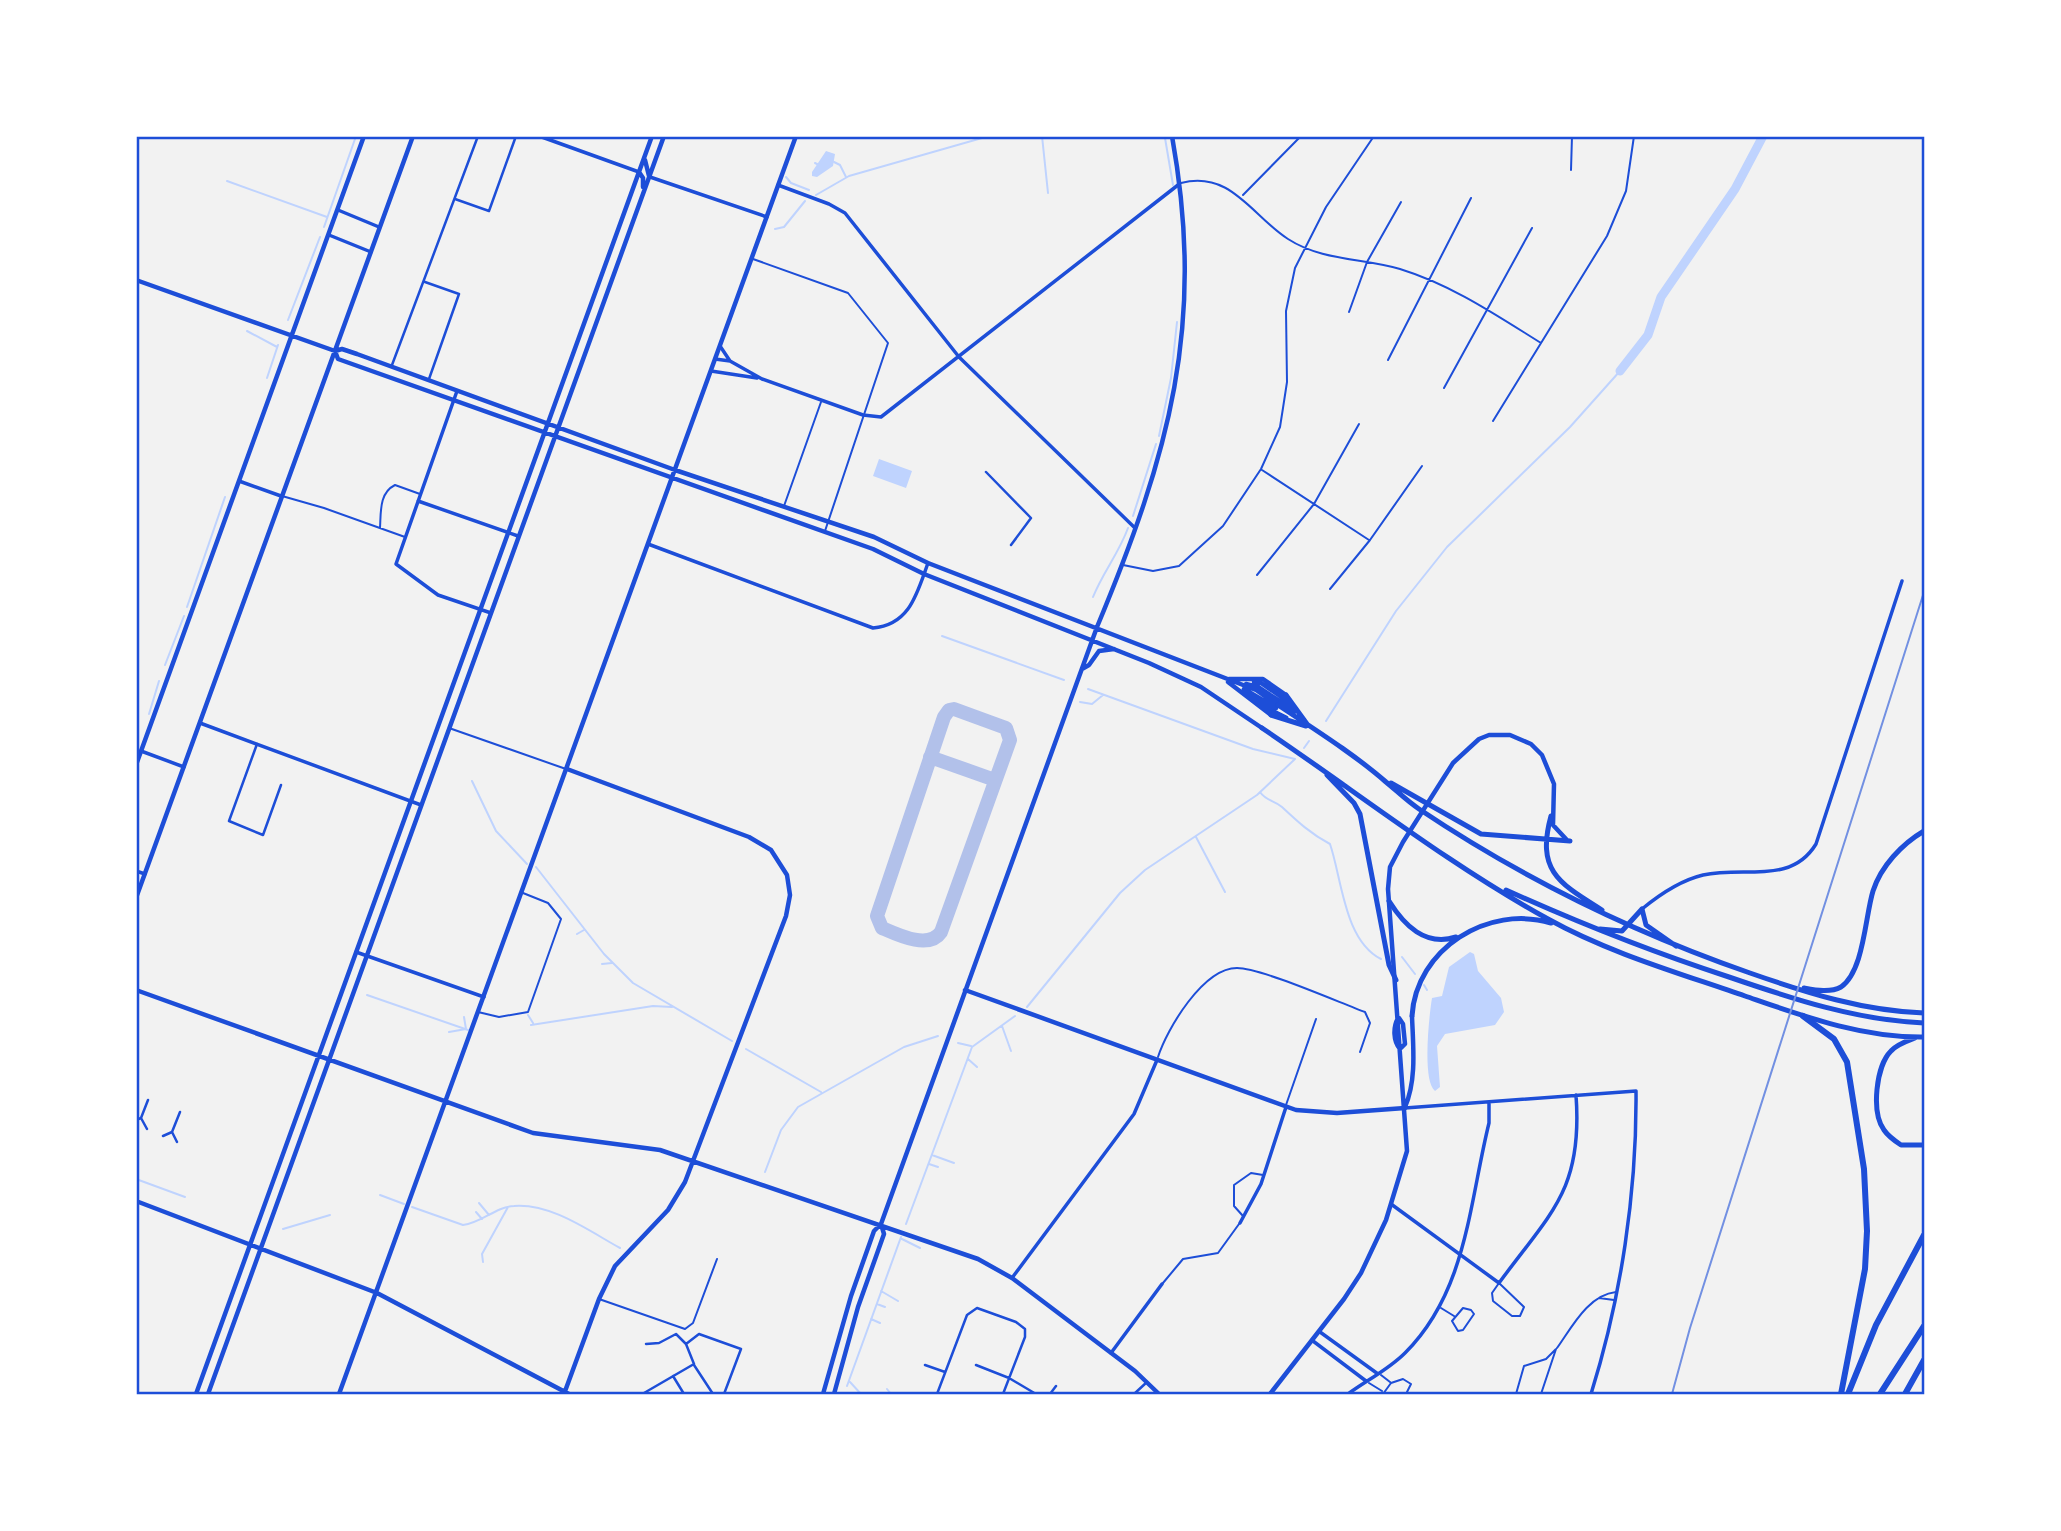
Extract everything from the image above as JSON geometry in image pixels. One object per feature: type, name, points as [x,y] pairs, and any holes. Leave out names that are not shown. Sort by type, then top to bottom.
[{"type":"highway","points":[[1803,1016],[1834,1039],[1847,1062],[1864,1170],[1867,1231],[1865,1269],[1841,1395]]},
{"type":"highway","points":[[1848,1395],[1876,1325],[1924,1235]]},
{"type":"highway","points":[[1880,1395],[1924,1326]]},
{"type":"highway","points":[[1905,1395],[1924,1360]]},
{"type":"main road","points":[[1278,705],[1309,727]]},
{"type":"main road","points":[[1278,705],[1278,720],[1309,727]]},
{"type":"main road","points":[[1278,705],[1386,781],[1405,799],[1495,857],[1625,925],[1678,948],[1790,987],[1872,1009],[1924,1013]]},
{"type":"main road","points":[[1262,728],[1487,881],[1566,928]]},
{"type":"main road","points":[[1320,768],[1354,803],[1360,814],[1389,965],[1396,980]]},
{"type":"main road","points":[[1386,781],[1411,792],[1481,834],[1570,841]]},
{"type":"main road","points":[[1551,816],[1546,840],[1547,858],[1562,884],[1625,925]]},
{"type":"main road","points":[[1790,987],[1826,991],[1839,988],[1851,976],[1874,890],[1881,874],[1904,844],[1924,831]]},
{"type":"main road","points":[[1487,881],[1584,926],[1783,996],[1890,1022],[1924,1023]]},
{"type":"main road","points":[[1389,901],[1400,920],[1422,936],[1446,939],[1507,918],[1541,920],[1674,972],[1803,1016],[1847,1028],[1922,1037]]},
{"type":"main road","points":[[1584,926],[1613,932],[1622,931],[1642,909],[1646,925],[1678,948]]},
{"type":"main road","points":[[1412,1016],[1416,989],[1424,971],[1433,958],[1466,933]]},
{"type":"main road","points":[[1922,1037],[1902,1042],[1888,1054],[1880,1075],[1878,1098],[1879,1121],[1888,1135],[1901,1145],[1924,1145]]},
{"type":"street","points":[[136,765],[364,136]]},
{"type":"street","points":[[136,898],[413,136]]},
{"type":"street","points":[[391,367],[478,136]]},
{"type":"street","points":[[455,199],[489,211],[516,136]]},
{"type":"street","points":[[540,136],[639,172],[643,178],[642,193]]},
{"type":"street","points":[[196,1395],[652,136]]},
{"type":"street","points":[[208,1395],[664,136]]},
{"type":"street","points":[[339,1395],[796,136]]},
{"type":"street","points":[[823,1395],[848,1305],[874,1231],[881,1224],[1097,627],[1136,528],[1163,447],[1179,369],[1186,260],[1180,184],[1172,136]]},
{"type":"street","points":[[646,152],[645,168],[649,176],[767,217]]},
{"type":"street","points":[[715,359],[730,361],[762,379],[877,418],[890,412],[1180,184]]},
{"type":"street","points":[[778,185],[829,204],[845,213],[959,357],[1136,528]]},
{"type":"street","points":[[338,210],[379,227]]},
{"type":"street","points":[[329,234],[371,252]]},
{"type":"street","points":[[136,280],[335,351],[342,349],[675,470],[874,537],[928,563],[1256,690],[1278,705]]},
{"type":"street","points":[[425,282],[459,294],[429,380]]},
{"type":"street","points":[[720,346],[730,361]]},
{"type":"street","points":[[335,351],[338,359],[554,438],[825,531],[924,574],[1093,638],[1201,687],[1262,728]]},
{"type":"street","points":[[711,371],[762,379]]},
{"type":"street","points":[[457,391],[396,564],[438,595],[491,614]]},
{"type":"street","points":[[986,472],[1031,518],[1011,545]]},
{"type":"street","points":[[239,481],[281,496]]},
{"type":"street","points":[[418,501],[518,536]]},
{"type":"street","points":[[648,544],[769,592],[864,626],[881,628],[896,622],[908,611],[928,563]]},
{"type":"street","points":[[1642,909],[1694,877],[1725,871],[1790,869],[1810,855],[1816,844],[1902,581]]},
{"type":"street","points":[[1082,669],[1089,665],[1099,651],[1117,649]]},
{"type":"street","points":[[1225,679],[1263,679],[1278,705]]},
{"type":"street","points":[[1225,679],[1278,705]]},
{"type":"street","points":[[200,723],[421,805]]},
{"type":"street","points":[[1272,1393],[1320,1332],[1361,1273],[1391,1204],[1407,1151],[1389,901],[1390,867],[1403,842],[1469,746],[1489,736],[1510,735],[1531,744],[1549,769],[1553,784],[1551,816],[1555,830],[1570,841]]},
{"type":"street","points":[[257,744],[229,821],[263,835],[281,785]]},
{"type":"street","points":[[141,751],[184,767]]},
{"type":"street","points":[[136,1201],[377,1293],[566,1394],[599,1299],[615,1266],[668,1210],[694,1160],[786,916],[788,882],[779,858],[750,837],[567,769]]},
{"type":"street","points":[[136,871],[145,874]]},
{"type":"street","points":[[356,952],[484,997]]},
{"type":"street","points":[[965,989],[1286,1107],[1322,1113],[1636,1091],[1635,1156],[1616,1301],[1608,1341],[1591,1395]]},
{"type":"street","points":[[136,990],[533,1133],[572,1140],[634,1144],[694,1160],[978,1259],[1012,1278],[1111,1353],[1159,1395]]},
{"type":"street","points":[[1405,1108],[1410,1096],[1414,1054],[1412,1016]]},
{"type":"street","points":[[1012,1278],[1134,1114],[1157,1060]]},
{"type":"street","points":[[1391,1204],[1499,1283],[1558,1202],[1570,1179],[1578,1144],[1577,1096]]},
{"type":"street","points":[[147,1129],[139,1119],[148,1100]]},
{"type":"street","points":[[1348,1395],[1411,1346],[1440,1308],[1462,1255],[1489,1123],[1489,1102]]},
{"type":"street","points":[[1240,1223],[1264,1176],[1286,1107]]},
{"type":"street","points":[[163,1136],[172,1132],[180,1112]]},
{"type":"street","points":[[172,1132],[177,1142]]},
{"type":"street","points":[[834,1395],[858,1307],[884,1234],[881,1224]]},
{"type":"street","points":[[1111,1353],[1162,1284]]},
{"type":"street","points":[[937,1395],[967,1315],[977,1308],[1016,1322],[1025,1329],[1003,1395]]},
{"type":"street","points":[[1320,1332],[1378,1374]]},
{"type":"street","points":[[646,1344],[650,1345],[676,1334],[685,1344],[713,1395]]},
{"type":"street","points":[[685,1344],[699,1334],[741,1349],[724,1395]]},
{"type":"street","points":[[1313,1341],[1366,1381]]},
{"type":"street","points":[[644,1393],[694,1364]]},
{"type":"street","points":[[925,1365],[945,1372]]},
{"type":"street","points":[[976,1365],[1009,1377],[1036,1395]]},
{"type":"street","points":[[673,1376],[684,1395]]},
{"type":"street","points":[[1134,1395],[1147,1382]]},
{"type":"street","points":[[1050,1395],[1056,1386]]},
{"type":"lane","points":[[1242,196],[1301,136]]},
{"type":"lane","points":[[1122,565],[1153,571],[1177,567],[1223,526],[1261,469],[1282,417],[1287,382],[1289,287],[1305,247],[1340,183],[1374,136]]},
{"type":"lane","points":[[1571,170],[1572,136]]},
{"type":"lane","points":[[1493,421],[1620,210],[1631,172],[1634,136]]},
{"type":"lane","points":[[1180,184],[1203,180],[1219,183],[1242,196],[1276,231],[1305,247],[1326,256],[1367,262],[1430,279],[1541,343]]},
{"type":"lane","points":[[1388,360],[1471,198]]},
{"type":"lane","points":[[1349,312],[1367,262],[1401,202]]},
{"type":"lane","points":[[1444,388],[1532,228]]},
{"type":"lane","points":[[752,259],[848,293],[886,338],[888,348],[825,531]]},
{"type":"lane","points":[[784,507],[821,400]]},
{"type":"lane","points":[[1257,575],[1314,504],[1359,424]]},
{"type":"lane","points":[[1330,589],[1370,540],[1422,466]]},
{"type":"lane","points":[[1261,469],[1370,540]]},
{"type":"lane","points":[[380,528],[384,495],[390,488],[395,485],[421,494]]},
{"type":"lane","points":[[281,496],[405,537]]},
{"type":"lane","points":[[449,728],[567,769]]},
{"type":"lane","points":[[478,1012],[499,1017],[527,1012],[535,992],[561,919],[548,903],[522,893]]},
{"type":"lane","points":[[1157,1060],[1172,1025],[1198,990],[1225,971],[1239,968],[1365,1012],[1370,1023],[1360,1052]]},
{"type":"lane","points":[[1286,1107],[1315,1019]]},
{"type":"lane","points":[[1244,1216],[1234,1206],[1234,1185],[1251,1173],[1264,1176]]},
{"type":"lane","points":[[1162,1284],[1183,1259],[1218,1253],[1240,1223]]},
{"type":"lane","points":[[599,1299],[680,1329],[690,1327],[717,1259]]},
{"type":"lane","points":[[1499,1283],[1523,1305],[1524,1312],[1520,1316],[1512,1316],[1493,1301],[1492,1293],[1499,1283]]},
{"type":"lane","points":[[1516,1395],[1524,1366],[1546,1359],[1594,1300],[1605,1293],[1617,1292]]},
{"type":"lane","points":[[1594,1300],[1616,1301]]},
{"type":"lane","points":[[1440,1308],[1455,1316]]},
{"type":"lane","points":[[1464,1308],[1474,1314],[1460,1331],[1452,1325],[1455,1316],[1464,1308]]},
{"type":"lane","points":[[1541,1395],[1556,1349]]},
{"type":"lane","points":[[1378,1374],[1391,1383]]},
{"type":"lane","points":[[1366,1381],[1383,1393],[1391,1383],[1403,1379],[1409,1381],[1411,1386],[1406,1395]]},
{"type":"water","points":[[826,151],[835,154],[833,166],[817,177],[812,176],[812,172]]},
{"type":"water","points":[[879,459],[912,471],[906,488],[873,476]]},
{"type":"water","points":[[1470,952],[1474,954],[1478,971],[1501,998],[1504,1012],[1495,1025],[1445,1034],[1437,1046],[1440,1087],[1435,1091],[1431,1085],[1428,1062],[1432,998],[1442,996],[1449,967]]},
{"type":"waterway","points":[[816,195],[849,176],[989,136]]},
{"type":"waterway","points":[[1042,136],[1048,193]]},
{"type":"waterway","points":[[1620,371],[1648,335],[1661,297],[1735,189],[1763,136]]},
{"type":"waterway","points":[[1165,138],[1173,185]]},
{"type":"waterway","points":[[324,227],[355,139]]},
{"type":"waterway","points":[[834,162],[840,165],[846,177]]},
{"type":"waterway","points":[[815,163],[819,165]]},
{"type":"waterway","points":[[786,177],[791,183],[809,190]]},
{"type":"waterway","points":[[227,181],[327,217]]},
{"type":"waterway","points":[[775,229],[784,227],[805,201]]},
{"type":"waterway","points":[[288,320],[320,237]]},
{"type":"waterway","points":[[1159,436],[1171,378],[1177,322]]},
{"type":"waterway","points":[[247,331],[277,347]]},
{"type":"waterway","points":[[267,378],[278,345]]},
{"type":"waterway","points":[[1326,721],[1396,611],[1447,547],[1570,427],[1620,371]]},
{"type":"waterway","points":[[1133,516],[1156,444]]},
{"type":"waterway","points":[[187,607],[225,497]]},
{"type":"waterway","points":[[1093,597],[1128,528]]},
{"type":"waterway","points":[[165,665],[184,616]]},
{"type":"waterway","points":[[942,636],[1064,680]]},
{"type":"waterway","points":[[149,714],[159,681]]},
{"type":"waterway","points":[[1027,1007],[1120,893],[1145,870],[1257,795],[1295,759],[1253,749],[1088,689]]},
{"type":"waterway","points":[[1080,702],[1092,704],[1103,695]]},
{"type":"waterway","points":[[1304,748],[1309,741]]},
{"type":"waterway","points":[[472,781],[496,831],[527,864]]},
{"type":"waterway","points":[[1260,792],[1330,844],[1352,923],[1359,938],[1381,959]]},
{"type":"waterway","points":[[1196,837],[1225,892]]},
{"type":"waterway","points":[[536,867],[604,954],[633,983],[732,1041]]},
{"type":"waterway","points":[[577,934],[584,930]]},
{"type":"waterway","points":[[1402,957],[1415,974]]},
{"type":"waterway","points":[[602,964],[612,963]]},
{"type":"waterway","points":[[1424,985],[1427,990]]},
{"type":"waterway","points":[[367,995],[468,1030]]},
{"type":"waterway","points":[[531,1025],[653,1006],[672,1007]]},
{"type":"waterway","points":[[528,1015],[533,1023]]},
{"type":"waterway","points":[[906,1224],[972,1047],[1015,1016]]},
{"type":"waterway","points":[[449,1032],[466,1029],[464,1017]]},
{"type":"waterway","points":[[1002,1026],[1011,1051]]},
{"type":"waterway","points":[[765,1172],[781,1130],[798,1107],[904,1047],[938,1036]]},
{"type":"waterway","points":[[958,1043],[971,1046]]},
{"type":"waterway","points":[[746,1049],[821,1092]]},
{"type":"waterway","points":[[968,1059],[977,1067]]},
{"type":"waterway","points":[[932,1155],[954,1163]]},
{"type":"waterway","points":[[929,1164],[938,1167]]},
{"type":"waterway","points":[[136,1179],[185,1197]]},
{"type":"waterway","points":[[380,1195],[404,1204]]},
{"type":"waterway","points":[[479,1203],[489,1215]]},
{"type":"waterway","points":[[412,1207],[463,1225],[507,1207],[528,1206],[556,1213],[620,1248]]},
{"type":"waterway","points":[[483,1262],[482,1254],[508,1207]]},
{"type":"waterway","points":[[476,1212],[482,1219]]},
{"type":"waterway","points":[[283,1229],[330,1215]]},
{"type":"waterway","points":[[847,1386],[901,1237]]},
{"type":"waterway","points":[[902,1239],[920,1248]]},
{"type":"waterway","points":[[881,1291],[898,1301]]},
{"type":"waterway","points":[[877,1304],[885,1307]]},
{"type":"waterway","points":[[871,1319],[880,1323]]},
{"type":"waterway","points":[[850,1382],[861,1394]]},
{"type":"waterway","points":[[887,1389],[891,1394]]},
{"type":"taxiway","points":[[954,709],[1006,728],[1010,740],[941,932],[929,940],[913,939],[882,928],[877,916],[944,717],[949,710],[954,709]]},
{"type":"taxiway","points":[[930,757],[995,780]]},
{"type":"railway","points":[[1672,1394],[1690,1328],[1924,592]]}]
